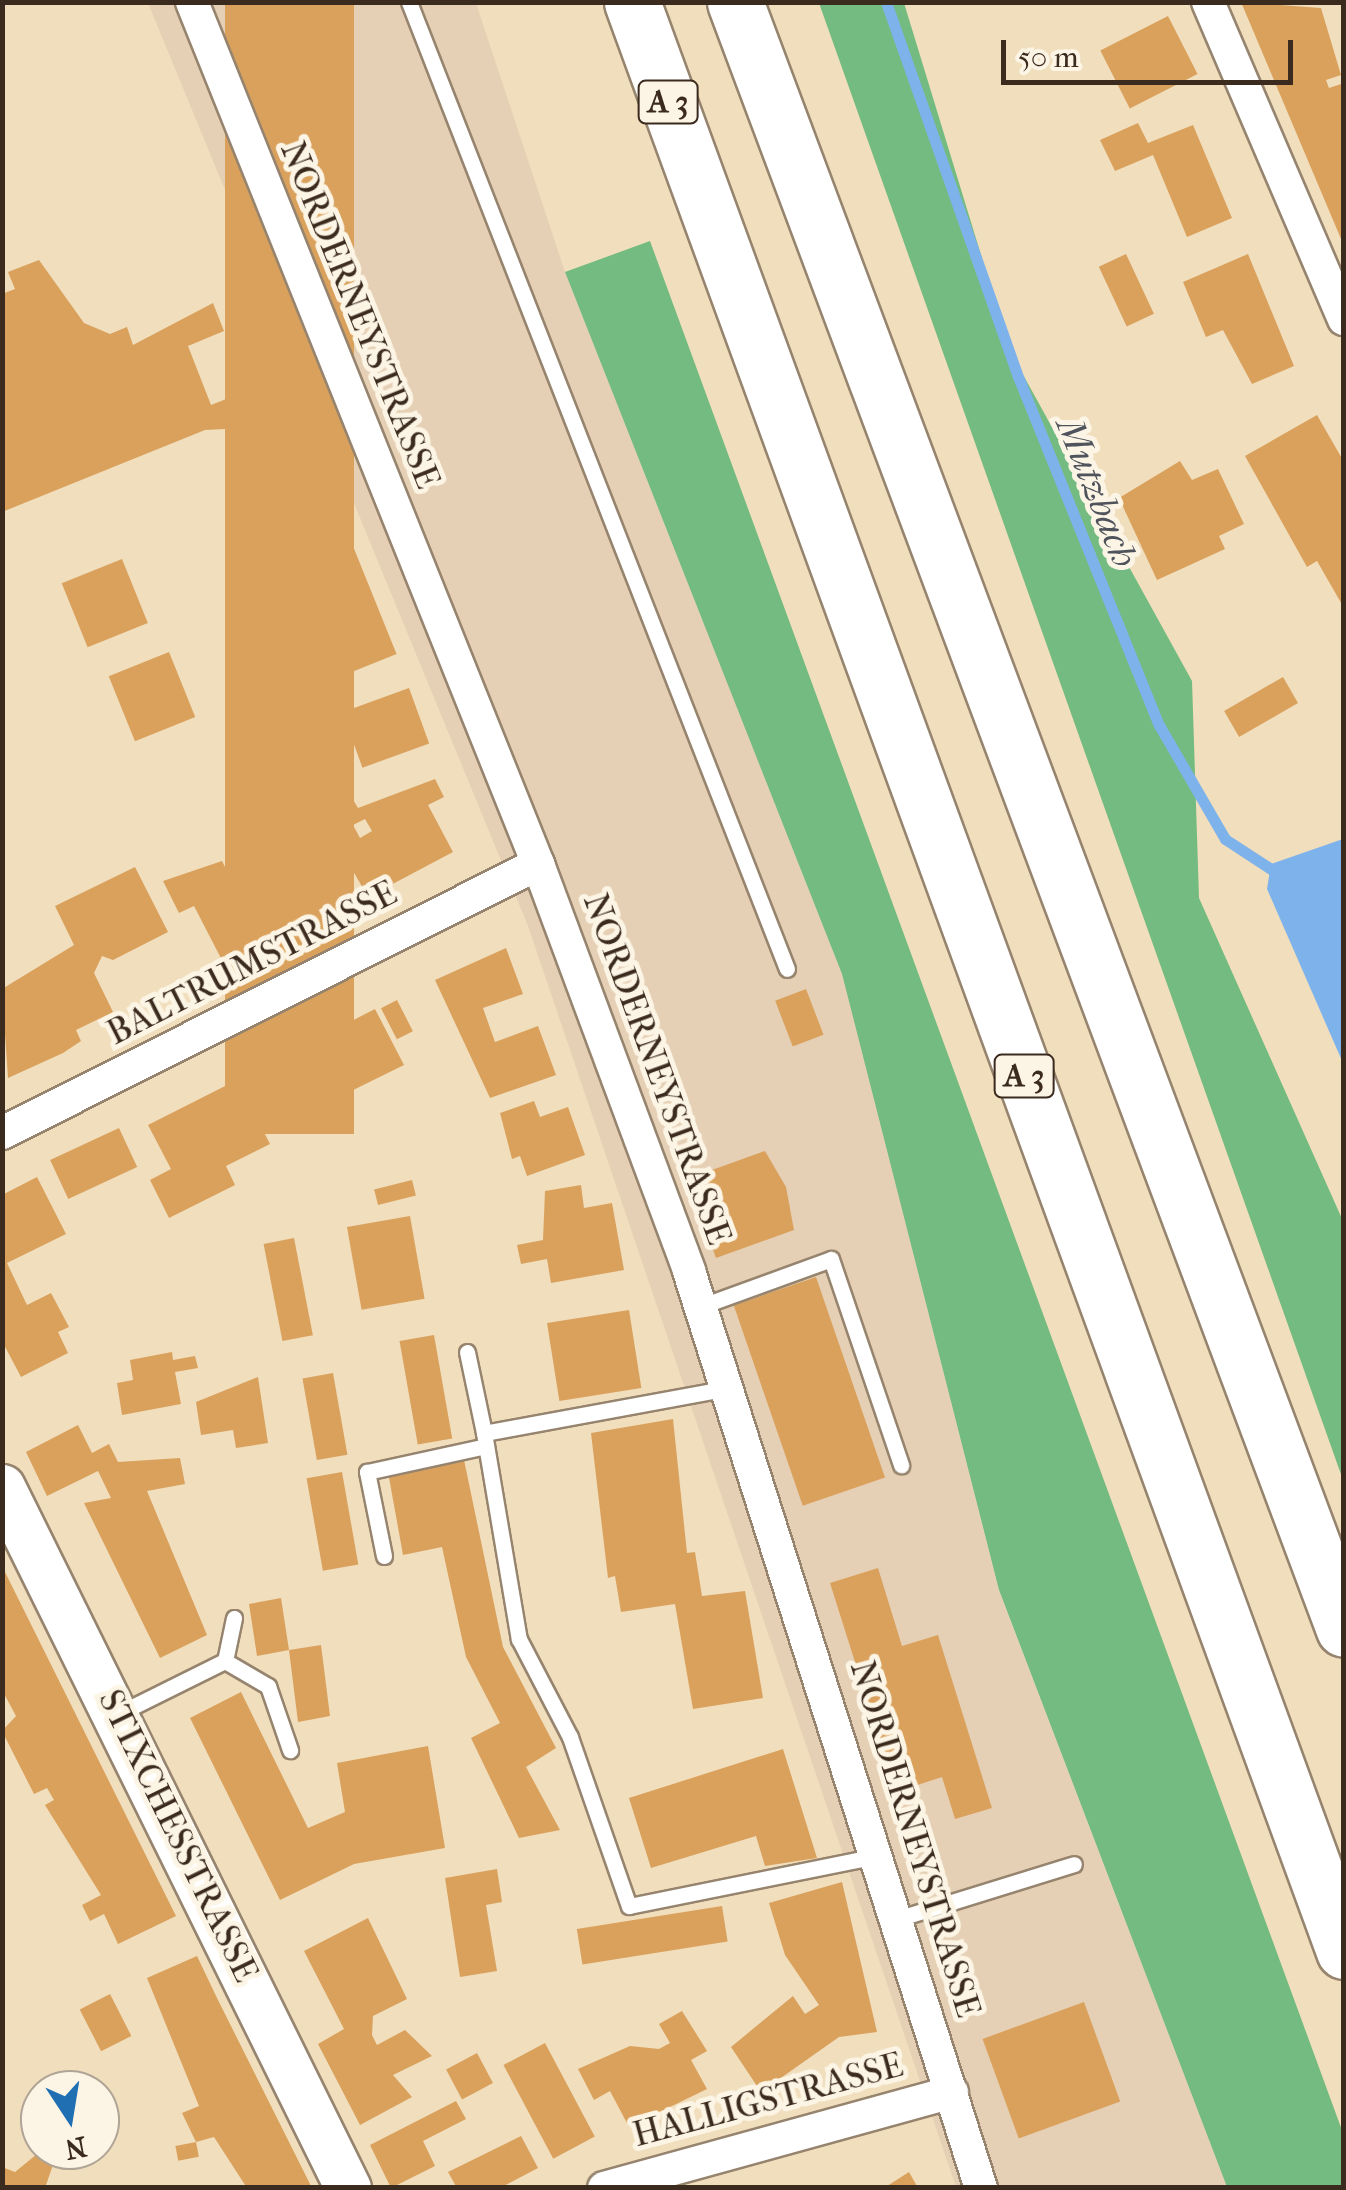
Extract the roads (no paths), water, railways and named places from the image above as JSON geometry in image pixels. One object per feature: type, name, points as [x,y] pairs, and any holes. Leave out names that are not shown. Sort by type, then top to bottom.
[{"type":"highway","name":"A 3","points":[[632,2],[1344,1951]]},
{"type":"highway","points":[[735,2],[1344,1628]]},
{"type":"highway","points":[[760,2],[775,114]]},
{"type":"street","name":"NORDERNEYSTRASSE","points":[[192,2],[538,864],[702,1306],[900,1918],[981,2188]]},
{"type":"street","points":[[1208,2],[1344,320]]},
{"type":"street","name":"BALTRUMSTRASSE","points":[[2,1132],[538,864]]},
{"type":"street","name":"STIXCHESSTRASSE","points":[[2,1487],[118,1714],[348,2188]]},
{"type":"street","name":"HALLIGSTRASSE","points":[[604,2188],[952,2092]]},
{"type":"lane","points":[[409,2],[787,970]]},
{"type":"lane","points":[[702,1306],[831,1259],[901,1465]]},
{"type":"lane","points":[[467,1352],[519,1639],[570,1737],[629,1906],[879,1855]]},
{"type":"lane","points":[[384,1556],[367,1472],[485,1440],[731,1388]]},
{"type":"lane","points":[[225,1661],[234,1618]]},
{"type":"lane","points":[[118,1714],[225,1661]]},
{"type":"lane","points":[[225,1661],[268,1686],[290,1750]]},
{"type":"lane","points":[[900,1918],[1074,1864]]},
{"type":"water","points":[[1344,839],[1343,1063],[1267,889],[1271,864]]},
{"type":"waterway","name":"Mutzbach","points":[[886,2],[1019,379],[1159,725],[1225,839],[1280,875]]}]
